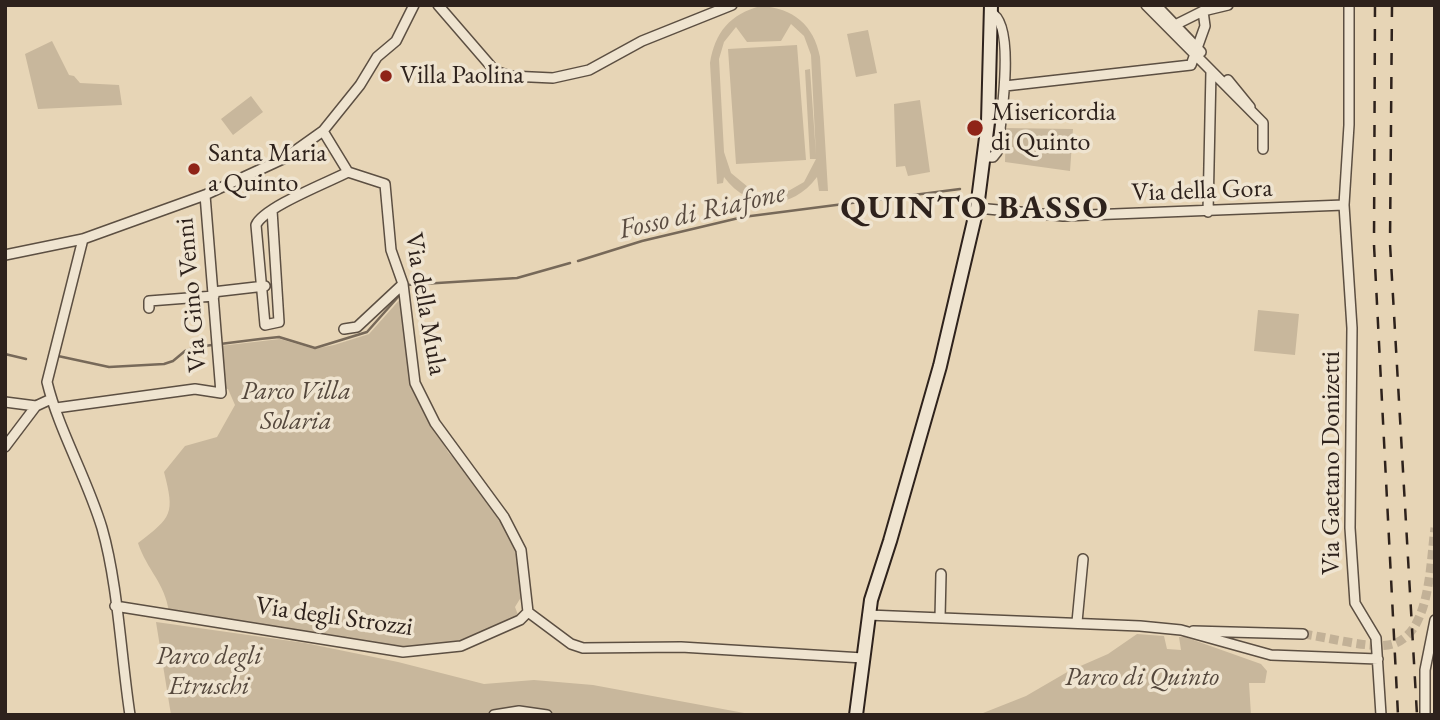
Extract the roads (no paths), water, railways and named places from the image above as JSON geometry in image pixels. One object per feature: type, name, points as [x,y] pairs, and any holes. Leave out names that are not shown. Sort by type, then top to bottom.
[{"type":"main road","points":[[856,715],[873,589],[891,541],[937,377],[977,208],[988,122],[991,9]]},
{"type":"street","points":[[5,255],[83,239],[156,210],[205,195],[285,158],[323,131],[360,85],[376,57],[396,41],[414,5]]},
{"type":"street","points":[[438,5],[495,71],[510,76],[553,78],[589,70],[642,41],[732,5]]},
{"type":"street","points":[[1146,5],[1263,123],[1264,149]]},
{"type":"street","points":[[1156,5],[1175,25],[1196,56],[1245,98],[1251,110]]},
{"type":"street","points":[[1175,25],[1203,11],[1225,5]]},
{"type":"street","name":"Via Gaetano Donizetti","points":[[1349,5],[1349,125],[1345,205],[1352,328],[1349,474],[1354,603],[1375,635],[1381,715]]},
{"type":"street","points":[[984,157],[993,157],[997,152],[1005,86],[1001,24],[991,9]]},
{"type":"street","points":[[1005,86],[1188,65],[1196,56],[1205,29],[1203,11]]},
{"type":"street","points":[[1208,212],[1211,71]]},
{"type":"street","points":[[272,210],[279,322],[265,325],[256,225],[258,219],[272,210],[348,172],[323,131]]},
{"type":"street","points":[[156,210],[159,205],[248,170],[255,172]]},
{"type":"street","name":"Via della Mula","points":[[348,172],[385,184],[391,250],[403,284],[415,383],[435,424],[504,517],[521,550],[528,612]]},
{"type":"street","name":"Via Gino Venni","points":[[56,408],[195,389],[221,393],[205,195]]},
{"type":"street","name":"Via della Gora","points":[[977,208],[1052,216],[1345,205]]},
{"type":"street","points":[[83,239],[46,376],[51,399],[86,477],[103,532],[130,715]]},
{"type":"street","points":[[149,303],[261,286],[275,280]]},
{"type":"street","points":[[344,328],[357,327],[403,284]]},
{"type":"street","points":[[5,447],[36,406],[51,399]]},
{"type":"street","points":[[5,402],[36,406]]},
{"type":"street","points":[[1077,622],[1083,559]]},
{"type":"street","points":[[940,618],[941,574]]},
{"type":"street","name":"Via degli Strozzi","points":[[114,606],[169,612],[403,652],[461,646],[520,620],[528,612]]},
{"type":"street","points":[[528,612],[571,644],[583,648],[681,647],[863,658]]},
{"type":"street","points":[[868,615],[1077,622],[1181,630],[1303,634]]},
{"type":"street","points":[[1426,715],[1430,696],[1425,670],[1435,620]]},
{"type":"street","points":[[1181,630],[1271,655],[1378,659]]},
{"type":"street","points":[[494,715],[519,711],[547,715]]},
{"type":"waterway","name":"Fosso di Riafone","points":[[578,261],[642,241],[743,217],[960,189]]},
{"type":"waterway","name":"Fosso di Riafone","points":[[406,285],[517,278],[570,263]]},
{"type":"waterway","name":"Fosso di Riafone","points":[[58,356],[109,367],[164,364],[196,347],[279,337],[315,348],[367,332],[398,297]]},
{"type":"waterway","name":"Fosso di Riafone","points":[[5,354],[26,359]]},
{"type":"tunnel","points":[[1303,634],[1379,646],[1402,640],[1413,629],[1426,597],[1435,528]]},
{"type":"railway","points":[[1375,5],[1374,245],[1398,715]]},
{"type":"railway","points":[[1392,5],[1390,244],[1417,715]]},
{"type":"place","name":"Villa Paolina","points":[[386,76]]},
{"type":"place","name":"Misericordia di Quinto","points":[[975,128]]},
{"type":"place","name":"Santa Maria a Quinto","points":[[194,169]]},
{"type":"district","name":"QUINTO BASSO","points":[[975,209]]},
{"type":"park label","name":"Parco Villa Solaria","points":[[296,407]]},
{"type":"park label","name":"Parco degli Etruschi","points":[[209,672]]},
{"type":"park label","name":"Parco di Quinto","points":[[1142,678]]}]
